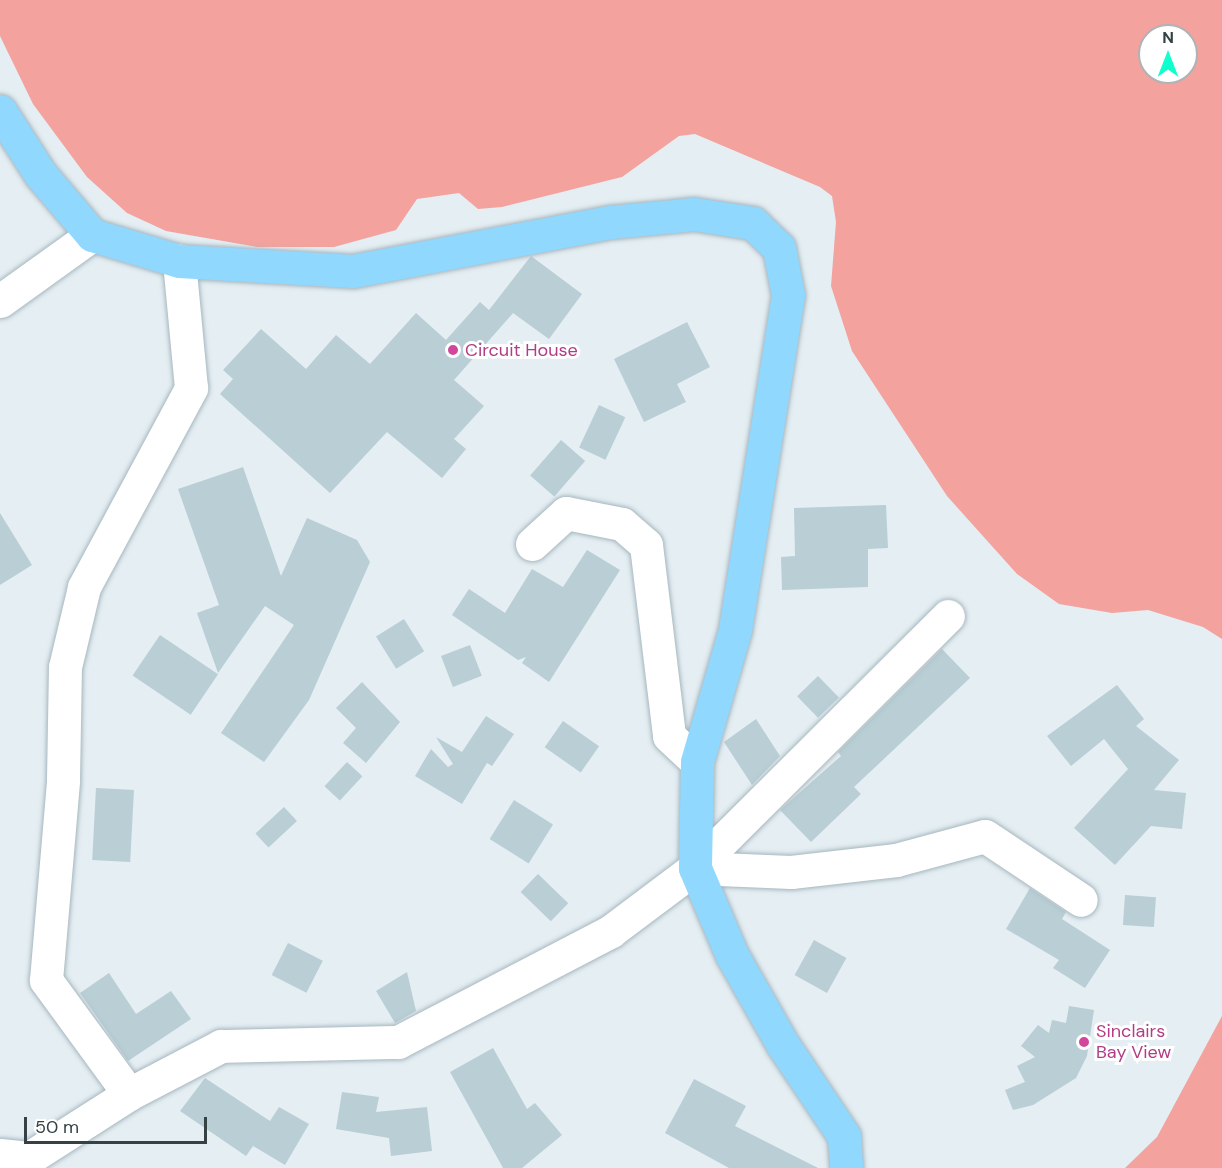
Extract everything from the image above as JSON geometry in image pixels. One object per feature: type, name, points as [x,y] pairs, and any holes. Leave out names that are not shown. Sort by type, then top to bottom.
[{"type":"main road","points":[[0,111],[41,175],[92,235],[179,261],[354,270],[611,222],[694,214],[753,223],[779,248],[788,295],[735,630],[698,762],[695,868],[732,955],[783,1045],[844,1136],[846,1168]]},
{"type":"street","points":[[0,301],[92,235]]},
{"type":"street","points":[[129,1094],[46,980],[63,780],[65,667],[84,587],[190,388],[179,261]]},
{"type":"street","points":[[532,543],[566,513],[622,524],[646,545],[669,736],[698,762]]},
{"type":"street","points":[[0,1155],[29,1158],[129,1094],[221,1046],[398,1042],[611,932],[695,868],[948,616]]},
{"type":"street","points":[[695,868],[791,872],[897,860],[985,836],[1081,900]]},
{"type":"shaded area","points":[[0,0],[1222,0],[1222,639],[1203,627],[1148,610],[1112,613],[1059,604],[1017,574],[947,496],[852,351],[831,286],[836,222],[832,196],[820,187],[695,134],[679,136],[622,177],[502,207],[478,209],[459,193],[417,199],[396,230],[334,247],[257,247],[166,231],[127,213],[87,177],[33,104],[0,36]]},
{"type":"shaded area","points":[[1222,1016],[1222,1168],[1125,1168],[1157,1137]]},
{"type":"building","points":[[531,256],[582,294],[549,339],[513,313],[454,380],[484,406],[454,439],[466,449],[442,478],[387,432],[330,493],[220,394],[233,379],[223,370],[261,329],[306,369],[336,335],[370,364],[416,313],[446,340],[480,302],[489,310]]},
{"type":"building","points":[[687,322],[710,367],[677,384],[686,402],[644,422],[614,359]]},
{"type":"building","points":[[599,405],[625,417],[605,460],[579,448]]},
{"type":"building","points":[[561,440],[585,461],[554,496],[530,475]]},
{"type":"building","points":[[243,467],[281,576],[307,518],[357,540],[370,562],[309,700],[264,762],[221,733],[294,625],[265,606],[218,673],[197,613],[219,605],[178,489]]},
{"type":"building","points":[[886,505],[888,548],[868,549],[868,587],[782,590],[781,557],[795,556],[794,508]]},
{"type":"building","points":[[0,513],[32,565],[0,585]]},
{"type":"building","points":[[587,550],[620,570],[549,682],[522,663],[526,657],[518,660],[452,615],[469,589],[505,613],[532,569],[563,587]]},
{"type":"building","points":[[404,619],[424,651],[396,669],[376,636]]},
{"type":"building","points":[[160,635],[218,674],[191,715],[133,676]]},
{"type":"building","points":[[470,645],[482,676],[453,687],[441,656]]},
{"type":"building","points":[[942,649],[970,678],[854,787],[861,794],[811,842],[780,810],[841,756],[838,752]]},
{"type":"building","points":[[818,676],[839,698],[818,718],[797,696]]},
{"type":"building","points":[[362,682],[400,722],[366,763],[343,743],[356,728],[336,708]]},
{"type":"building","points":[[1117,685],[1144,719],[1136,726],[1179,760],[1154,790],[1186,793],[1182,829],[1151,826],[1115,865],[1074,828],[1128,769],[1104,739],[1071,766],[1047,736]]},
{"type":"building","points":[[486,716],[514,734],[492,766],[487,763],[462,804],[415,776],[431,749],[448,767],[453,764],[436,737],[462,752]]},
{"type":"building","points":[[756,719],[780,756],[752,785],[724,742]]},
{"type":"building","points":[[563,721],[599,746],[581,772],[545,747]]},
{"type":"building","points":[[347,762],[362,776],[340,800],[324,786]]},
{"type":"building","points":[[96,788],[134,790],[130,862],[92,860]]},
{"type":"building","points":[[514,800],[553,824],[529,863],[490,839]]},
{"type":"building","points":[[284,807],[297,821],[268,847],[255,834]]},
{"type":"building","points":[[538,874],[568,903],[551,921],[521,892]]},
{"type":"building","points":[[1030,888],[1066,912],[1062,919],[1110,950],[1085,988],[1053,968],[1059,960],[1006,929]]},
{"type":"building","points":[[1125,895],[1156,897],[1154,927],[1123,925]]},
{"type":"building","points":[[814,940],[846,958],[827,993],[795,975]]},
{"type":"building","points":[[288,943],[323,961],[306,993],[272,975]]},
{"type":"building","points":[[407,972],[416,1011],[395,1023],[376,991]]},
{"type":"building","points":[[109,973],[136,1014],[171,991],[191,1019],[128,1061],[80,993]]},
{"type":"building","points":[[1069,1006],[1094,1010],[1087,1056],[1076,1078],[1033,1105],[1013,1110],[1005,1090],[1025,1082],[1017,1066],[1035,1057],[1021,1046],[1038,1025],[1049,1033],[1052,1020],[1066,1023]]},
{"type":"building","points":[[493,1048],[527,1109],[535,1103],[562,1135],[522,1168],[503,1168],[450,1072]]},
{"type":"building","points":[[205,1078],[270,1121],[279,1107],[309,1124],[285,1165],[253,1146],[246,1156],[180,1111]]},
{"type":"building","points":[[694,1079],[746,1106],[735,1126],[818,1168],[729,1168],[665,1133]]},
{"type":"building","points":[[342,1092],[379,1097],[376,1112],[427,1107],[432,1151],[391,1156],[389,1138],[336,1129]]},
{"type":"place","name":"Circuit House","points":[[453,350]]},
{"type":"place","name":"Sinclairs Bay View","points":[[1084,1042]]}]
